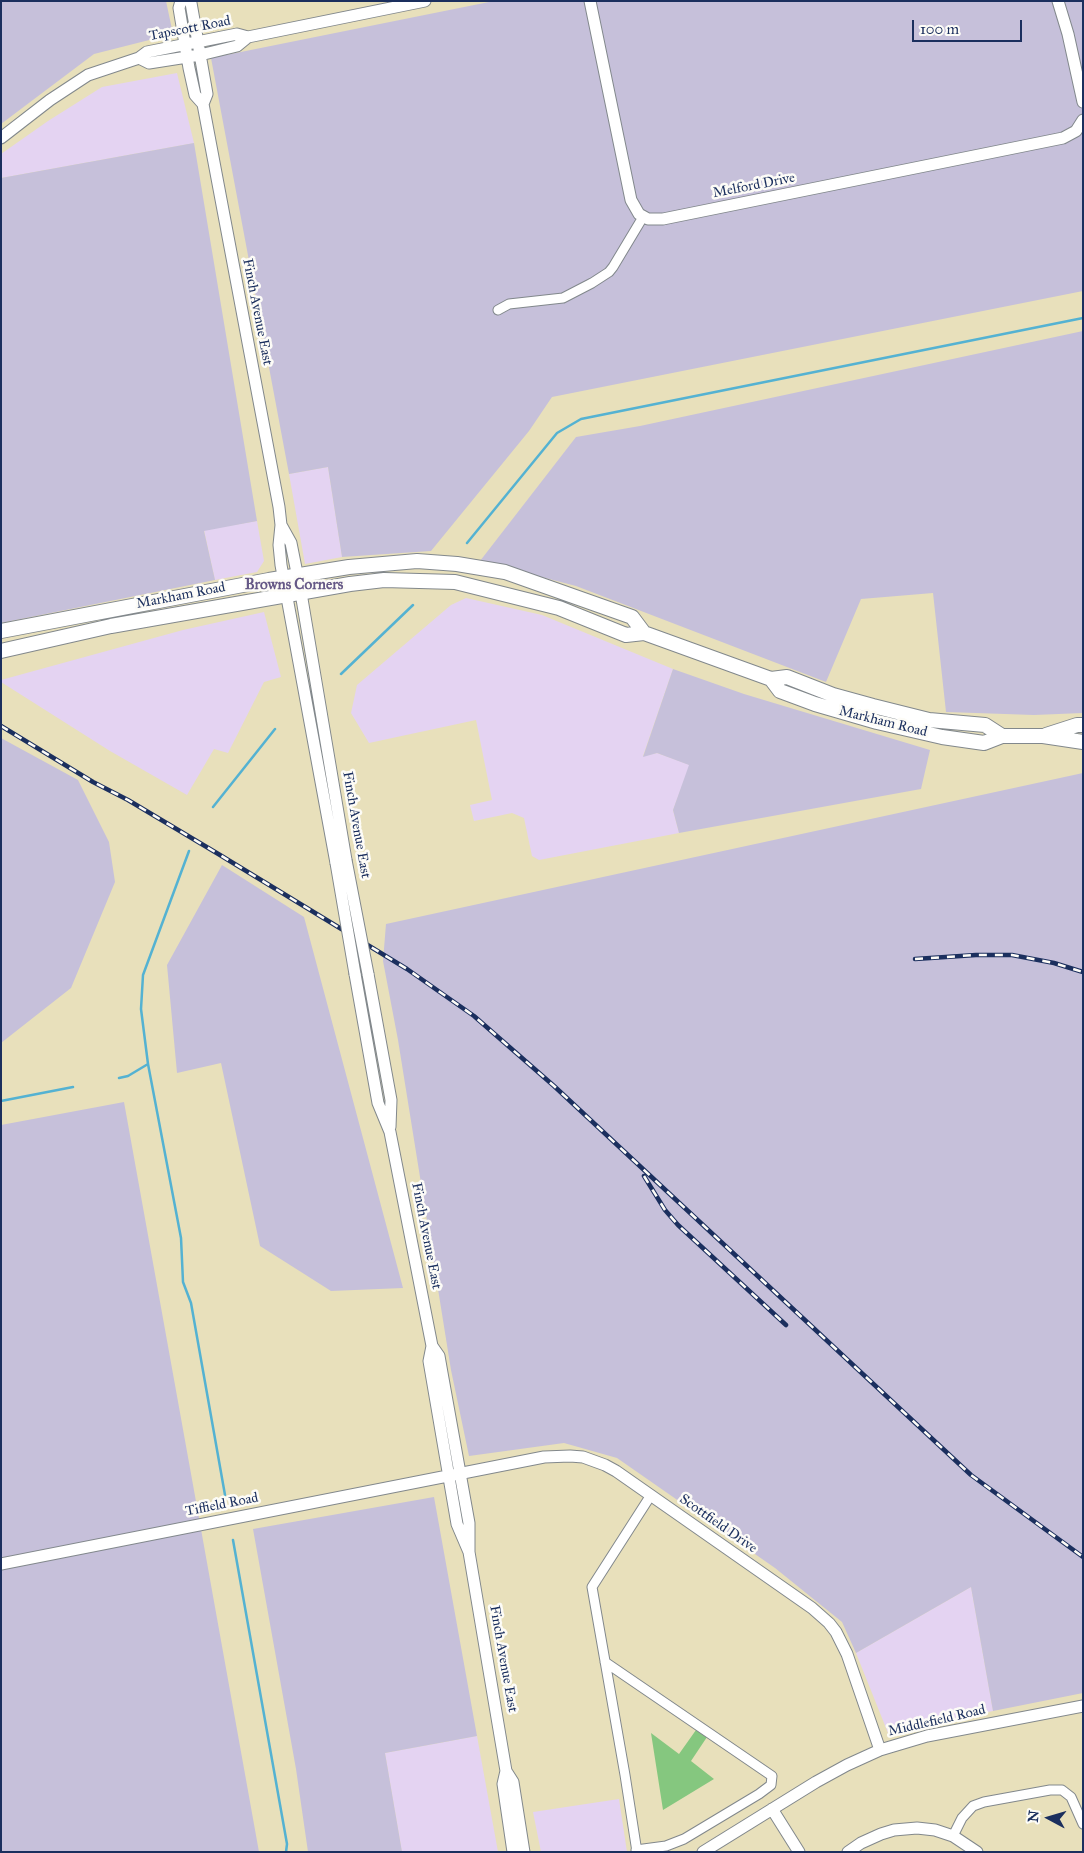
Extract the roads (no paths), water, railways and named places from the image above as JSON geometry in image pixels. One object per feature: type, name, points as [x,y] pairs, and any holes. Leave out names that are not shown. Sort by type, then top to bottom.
[{"type":"main road","name":"Finch Avenue East","points":[[182,1],[179,8],[195,95],[203,104],[281,525],[291,543],[291,577],[341,861],[355,974],[378,1103],[390,1132],[432,1346],[429,1361],[454,1474],[457,1524],[469,1552],[506,1771],[503,1784],[513,1852]]},
{"type":"main road","name":"Finch Avenue East","points":[[189,1],[191,3],[207,94],[203,104]]},
{"type":"main road","name":"Tapscott Road","points":[[1,138],[50,100],[88,75],[140,58],[147,52],[237,34],[248,37],[425,1]]},
{"type":"main road","points":[[590,1],[630,200],[635,210],[643,217]]},
{"type":"main road","points":[[1058,1],[1068,34],[1083,102]]},
{"type":"main road","name":"Tapscott Road","points":[[140,58],[149,63],[200,55],[237,46],[248,37]]},
{"type":"main road","name":"Melford Drive","points":[[643,217],[658,220],[1063,138],[1076,131],[1083,120]]},
{"type":"main road","name":"Markham Road","points":[[1,631],[291,577],[375,564],[417,561],[456,564],[505,572],[632,617],[644,633]]},
{"type":"main road","name":"Markham Road","points":[[1,651],[111,626],[384,580],[455,582],[559,608],[626,635],[644,633],[771,679],[780,690],[828,708],[877,722],[942,737],[984,743],[1002,736],[1043,736],[1083,742]]},
{"type":"main road","name":"Markham Road","points":[[1043,736],[1083,724]]},
{"type":"main road","name":"Finch Avenue East","points":[[341,861],[368,974],[391,1100],[390,1132]]},
{"type":"main road","name":"Scottfield Drive","points":[[454,1474],[544,1457],[583,1457],[605,1464],[812,1608],[829,1623],[836,1632],[847,1654],[880,1750]]},
{"type":"main road","name":"Tiffield Road","points":[[1,1564],[454,1474]]},
{"type":"main road","name":"Middlefield Road","points":[[703,1852],[846,1765],[880,1750],[926,1736],[1083,1706]]},
{"type":"main road","name":"Finch Avenue East","points":[[506,1771],[513,1782],[524,1852]]},
{"type":"main road","points":[[772,1809],[799,1852]]},
{"type":"main road","points":[[848,1852],[861,1843],[894,1830],[916,1828],[935,1830],[953,1836],[977,1852]]},
{"type":"street","points":[[498,310],[509,304],[563,298],[610,272],[643,217]]},
{"type":"street","points":[[605,1662],[772,1776],[771,1785],[684,1839],[666,1846],[637,1851],[592,1587],[651,1495]]},
{"type":"street","points":[[953,1836],[962,1818],[973,1806],[984,1802],[1050,1790],[1062,1790],[1071,1797],[1083,1824]]},
{"type":"waterway","points":[[467,543],[557,433],[581,419],[1083,318]]},
{"type":"waterway","points":[[341,674],[413,605]]},
{"type":"waterway","points":[[213,807],[275,729]]},
{"type":"waterway","points":[[189,851],[143,975],[141,1009],[148,1064],[181,1238],[183,1282],[191,1303],[225,1495]]},
{"type":"waterway","points":[[119,1078],[128,1076],[148,1064]]},
{"type":"waterway","points":[[1,1101],[73,1087]]},
{"type":"waterway","points":[[233,1540],[287,1844],[286,1852]]},
{"type":"railway","points":[[1,726],[93,782],[128,800],[220,855],[407,969],[474,1016],[554,1086],[971,1475],[1083,1557]]},
{"type":"railway","points":[[915,959],[1012,955],[1054,963],[1083,972]]},
{"type":"railway","points":[[644,1176],[665,1210],[678,1225],[786,1325]]},
{"type":"district","name":"Browns Corners","points":[[294,585]]}]
